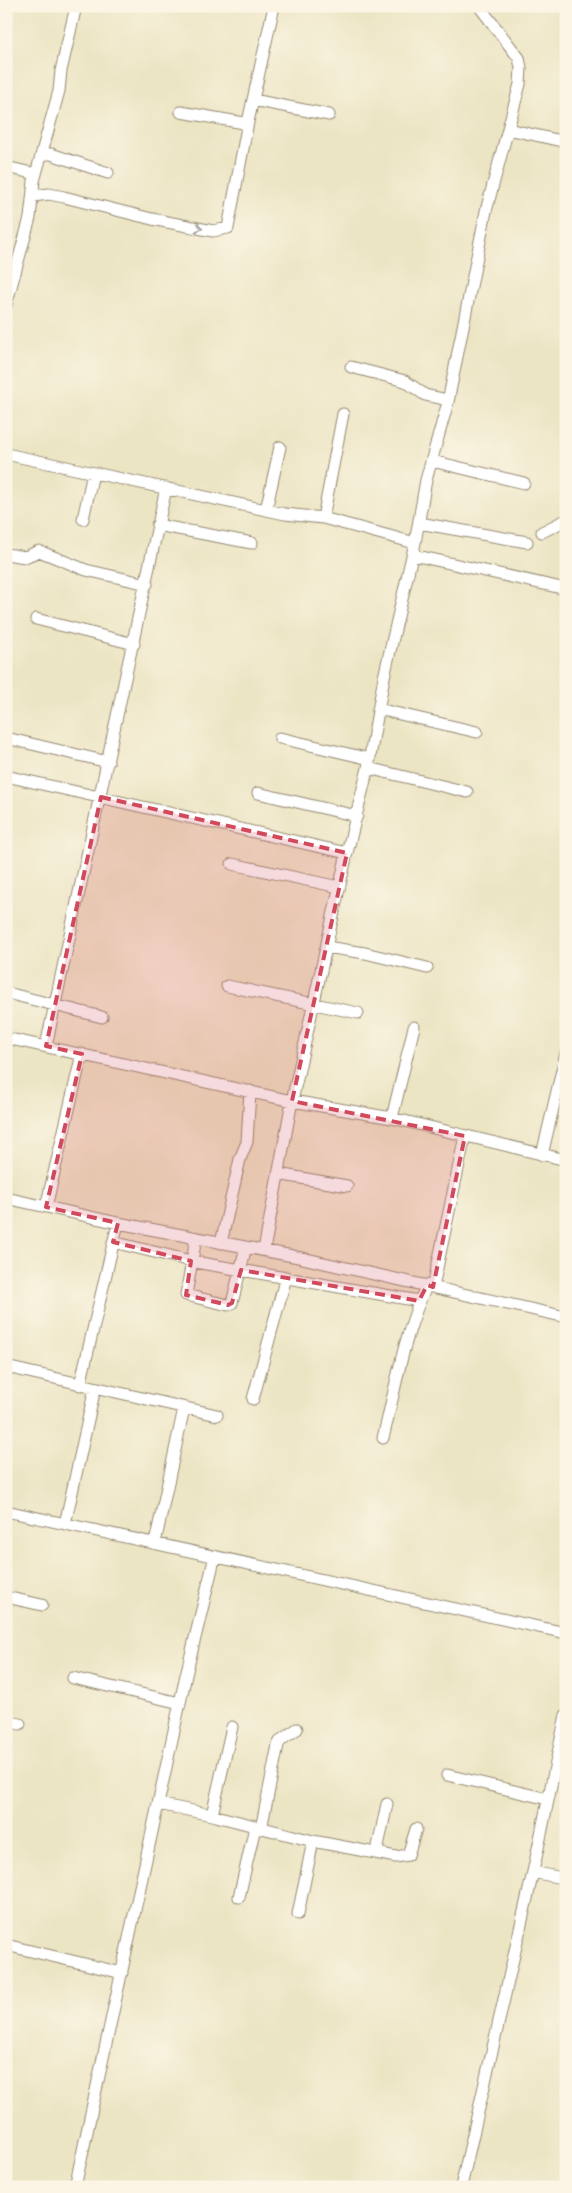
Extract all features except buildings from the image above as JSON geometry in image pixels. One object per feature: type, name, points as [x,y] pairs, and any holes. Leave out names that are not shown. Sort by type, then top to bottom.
[{"type":"street","points":[[6,305],[30,218],[36,174],[59,91],[61,71],[76,6]]},
{"type":"street","points":[[33,196],[48,194],[64,197],[152,219],[214,231],[228,228],[248,122],[274,6]]},
{"type":"street","points":[[264,1250],[312,1005],[369,764],[378,709],[416,543],[432,461],[448,400],[486,211],[520,84],[521,63],[479,6]]},
{"type":"street","points":[[253,100],[329,115]]},
{"type":"street","points":[[181,112],[244,123],[248,122]]},
{"type":"street","points":[[508,129],[566,142]]},
{"type":"street","points":[[42,154],[51,154],[108,173]]},
{"type":"street","points":[[6,167],[36,174]]},
{"type":"street","points":[[351,368],[404,380],[425,395],[448,400]]},
{"type":"street","points":[[323,518],[343,414]]},
{"type":"street","points":[[266,510],[280,447]]},
{"type":"street","points":[[6,454],[266,510],[305,517],[323,518],[416,543]]},
{"type":"street","points":[[432,461],[524,483]]},
{"type":"street","points":[[83,519],[93,473]]},
{"type":"street","points":[[46,1046],[134,644],[166,488]]},
{"type":"street","points":[[542,532],[566,520]]},
{"type":"street","points":[[419,523],[527,542]]},
{"type":"street","points":[[157,525],[252,542]]},
{"type":"street","points":[[6,554],[25,558],[39,551],[86,570],[146,584]]},
{"type":"street","points":[[413,555],[566,589]]},
{"type":"street","points":[[36,619],[134,644]]},
{"type":"street","points":[[378,709],[477,732]]},
{"type":"street","points":[[6,738],[108,762]]},
{"type":"street","points":[[280,738],[467,792]]},
{"type":"street","points":[[6,776],[347,853]]},
{"type":"street","points":[[258,793],[357,816]]},
{"type":"street","points":[[232,864],[339,887]]},
{"type":"street","points":[[326,947],[365,953],[427,968]]},
{"type":"street","points":[[227,986],[358,1013]]},
{"type":"street","points":[[7,993],[102,1017]]},
{"type":"street","points":[[392,1118],[414,1027]]},
{"type":"street","points":[[6,1038],[292,1101],[392,1118],[566,1160]]},
{"type":"street","points":[[542,1155],[566,1053]]},
{"type":"street","points":[[46,1207],[82,1054]]},
{"type":"street","points":[[221,1243],[240,1160],[247,1142],[250,1091]]},
{"type":"street","points":[[383,1438],[419,1301],[430,1286],[465,1136]]},
{"type":"street","points":[[278,1174],[347,1186]]},
{"type":"street","points":[[6,1198],[118,1223],[264,1250],[566,1317]]},
{"type":"street","points":[[80,1385],[118,1223]]},
{"type":"street","points":[[196,1238],[186,1294],[228,1305],[232,1303],[246,1247]]},
{"type":"street","points":[[113,1242],[191,1261],[419,1301]]},
{"type":"street","points":[[253,1399],[286,1278]]},
{"type":"street","points":[[6,1366],[80,1385],[217,1415]]},
{"type":"street","points":[[65,1524],[95,1388]]},
{"type":"street","points":[[155,1543],[184,1408]]},
{"type":"street","points":[[6,1511],[566,1633]]},
{"type":"street","points":[[75,2187],[180,1703],[215,1556]]},
{"type":"street","points":[[6,1597],[42,1605]]},
{"type":"street","points":[[73,1678],[180,1703]]},
{"type":"street","points":[[460,2187],[533,1872],[566,1715]]},
{"type":"street","points":[[6,1721],[20,1724]]},
{"type":"street","points":[[212,1815],[232,1727]]},
{"type":"street","points":[[239,1897],[278,1745],[281,1740],[297,1729]]},
{"type":"street","points":[[447,1775],[548,1799]]},
{"type":"street","points":[[158,1804],[212,1815],[313,1841],[377,1851],[396,1857],[408,1855],[416,1829]]},
{"type":"street","points":[[377,1851],[388,1804]]},
{"type":"street","points":[[298,1914],[313,1841]]},
{"type":"street","points":[[533,1872],[566,1879]]},
{"type":"street","points":[[6,1946],[122,1972]]},
{"type":"highlighted area","points":[[101,797],[347,853],[292,1101],[465,1136],[433,1287],[427,1285],[419,1301],[241,1270],[232,1303],[228,1305],[186,1295],[191,1261],[113,1242],[118,1223],[46,1207],[82,1054],[46,1046]]}]
